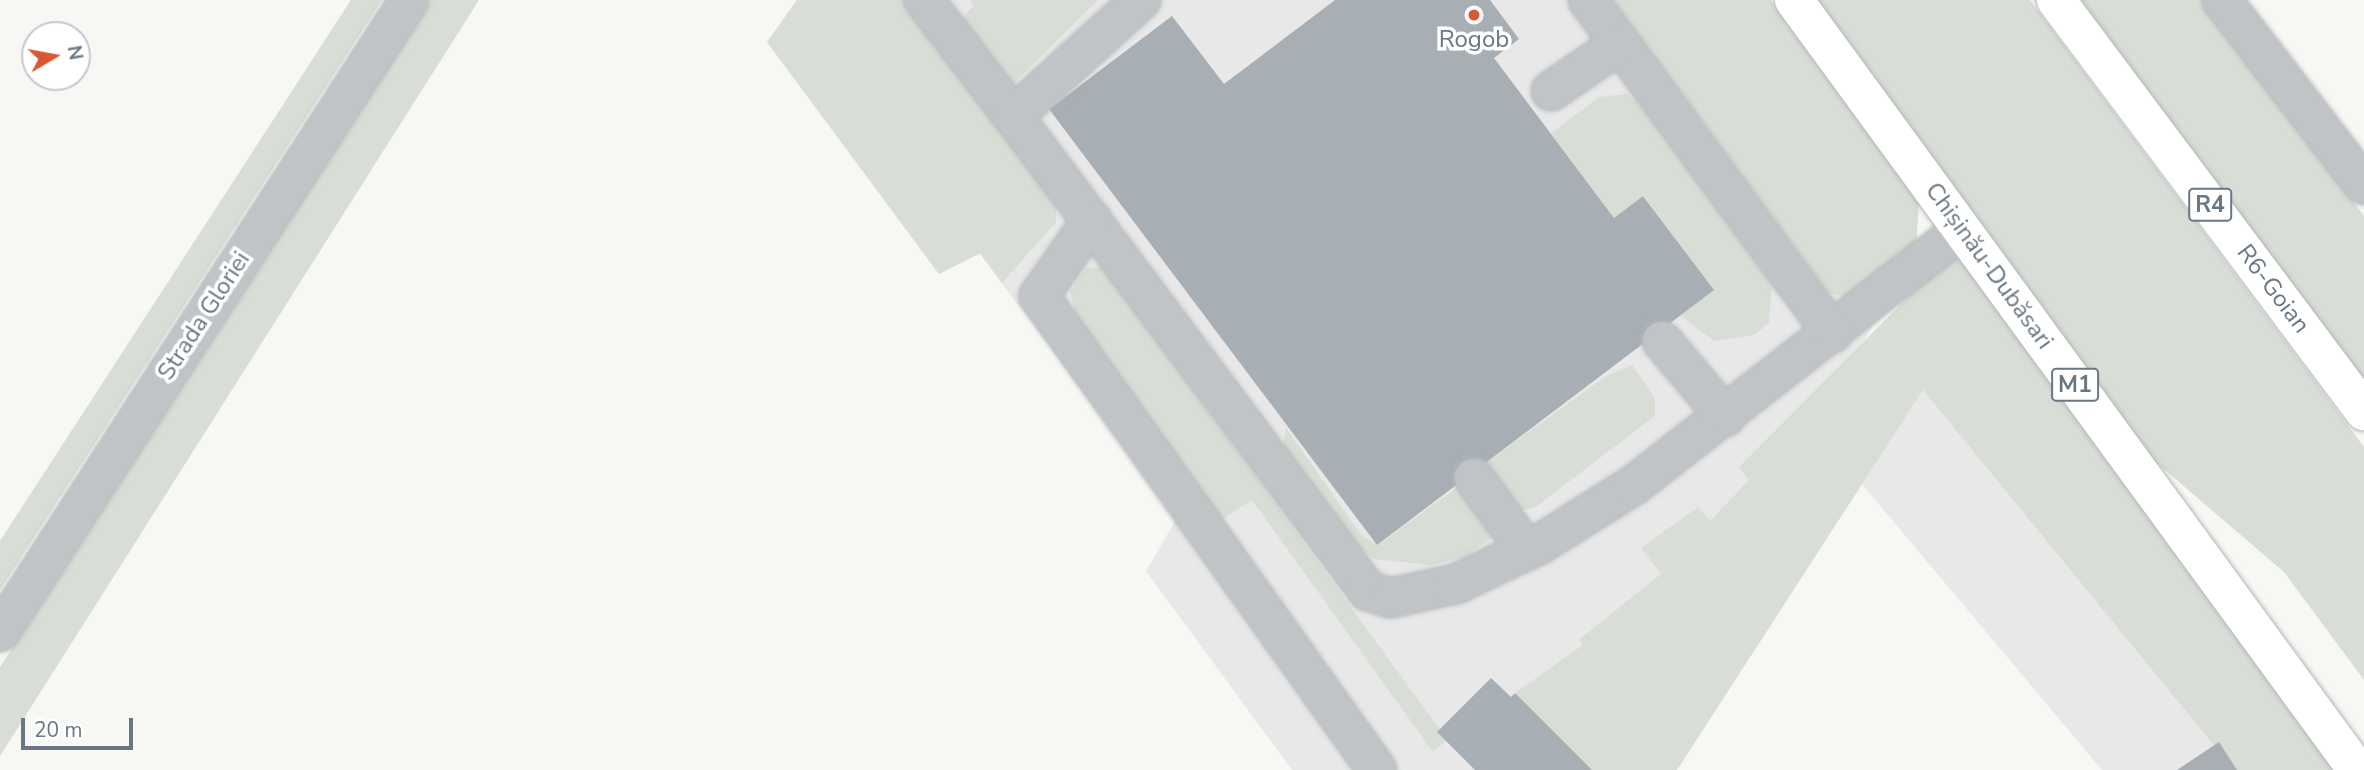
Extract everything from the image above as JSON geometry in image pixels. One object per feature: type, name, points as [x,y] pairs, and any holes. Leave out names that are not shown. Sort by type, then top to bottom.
[{"type":"main road","name":"Chișinău-Dubăsari","points":[[1794,0],[2357,770]]},
{"type":"main road","name":"R6-Goian","points":[[2056,0],[2364,411]]},
{"type":"street","name":"Strada Gloriei","points":[[0,632],[409,0]]},
{"type":"street","points":[[924,0],[1092,220],[1367,591],[1391,598],[1456,584],[1527,551],[1634,485],[1726,417],[1962,230]]},
{"type":"street","points":[[1013,116],[1141,0]]},
{"type":"street","points":[[1588,0],[1833,333]]},
{"type":"street","points":[[2221,0],[2364,184]]},
{"type":"street","points":[[1551,91],[1620,44]]},
{"type":"street","points":[[1092,220],[1039,296],[1377,770]]},
{"type":"street","points":[[1662,341],[1726,417]]},
{"type":"street","points":[[1474,478],[1527,551]]},
{"type":"shaded area","points":[[351,0],[382,0],[0,590],[0,541]]},
{"type":"shaded area","points":[[431,0],[479,0],[0,756],[0,667]]},
{"type":"shaded area","points":[[797,0],[1636,0],[1873,325],[1634,770],[1292,770],[1146,571],[1177,518],[980,254],[939,274],[767,42]]},
{"type":"shaded area","points":[[797,0],[911,0],[1056,205],[1056,222],[1002,283],[980,253],[939,274],[767,42]]},
{"type":"shaded area","points":[[970,0],[1098,0],[1005,92],[957,23],[974,6]]},
{"type":"shaded area","points":[[1612,0],[1771,0],[1919,203],[1916,246],[1854,298],[1829,293]]},
{"type":"shaded area","points":[[1816,0],[2030,0],[2364,447],[2364,680],[2284,572],[2152,459]]},
{"type":"shaded area","points":[[2080,0],[2202,0],[2364,216],[2364,380]]},
{"type":"shaded area","points":[[1627,94],[1646,110],[1772,284],[1769,323],[1754,335],[1714,341],[1686,320],[1681,315],[1713,289],[1644,196],[1614,218],[1551,133],[1599,97]]},
{"type":"shaded area","points":[[1956,249],[2335,770],[2234,770],[1923,390],[1677,770],[1592,770],[1515,693],[1583,645],[1579,640],[1661,574],[1641,548],[1698,507],[1710,521],[1749,480],[1739,467]]},
{"type":"shaded area","points":[[1103,267],[1438,727],[1446,741],[1433,752],[1252,500],[1221,520],[1080,327],[1070,292],[1086,268]]},
{"type":"shaded area","points":[[1632,365],[1655,398],[1655,416],[1534,508],[1520,510],[1480,467],[1606,376]]},
{"type":"shaded area","points":[[1923,390],[2234,770],[2102,770],[1862,484]]},
{"type":"shaded area","points":[[1286,428],[1362,536],[1378,545],[1467,480],[1493,537],[1464,557],[1431,565],[1374,559],[1358,547],[1283,445]]},
{"type":"building","points":[[1335,0],[1490,0],[1519,39],[1494,58],[1614,218],[1643,196],[1714,290],[1377,545],[1049,109],[1172,16],[1224,84]]},
{"type":"building","points":[[1491,678],[1511,697],[1515,693],[1592,770],[1475,770],[1437,732]]},
{"type":"building","points":[[2219,742],[2237,770],[2177,770]]},
{"type":"place","name":"Rogob","points":[[1474,15]]}]
